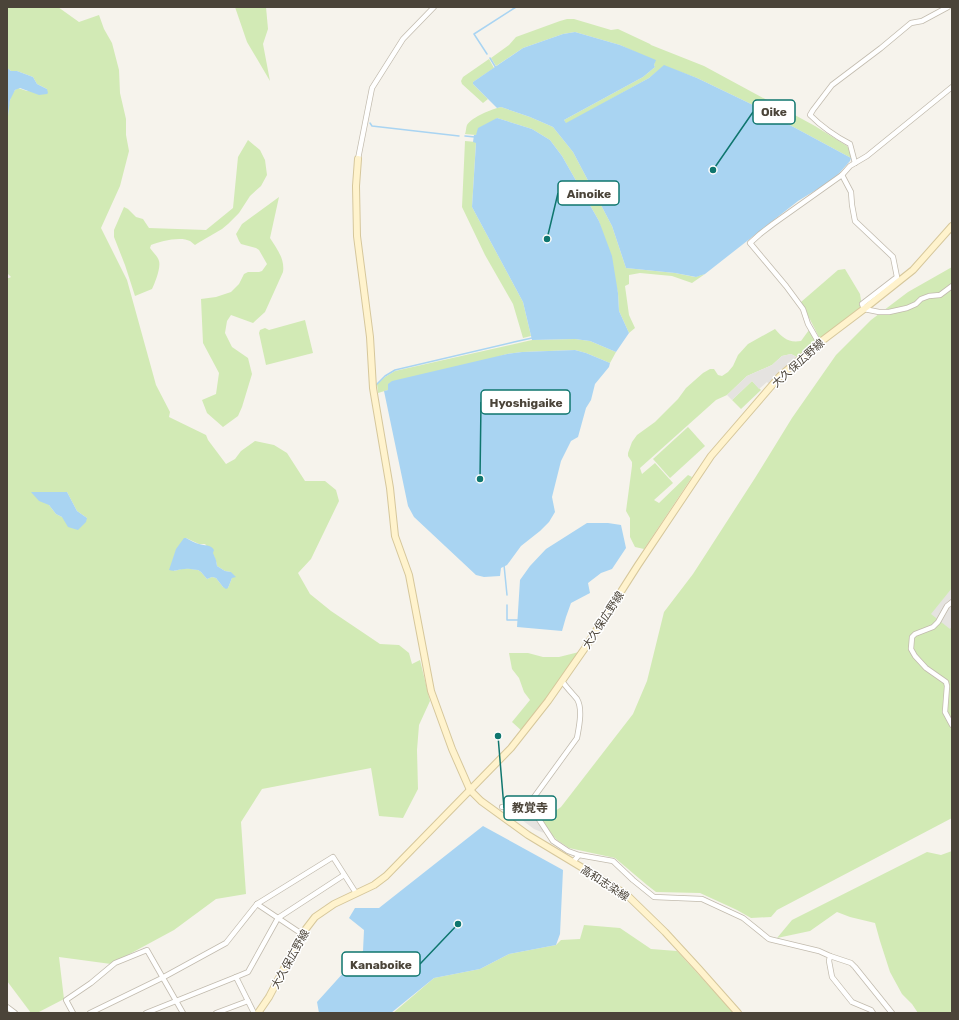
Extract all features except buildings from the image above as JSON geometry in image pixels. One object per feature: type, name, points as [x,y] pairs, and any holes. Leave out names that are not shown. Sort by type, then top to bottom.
[{"type":"street","points":[[434,7],[403,39],[372,88],[358,159],[356,186],[357,236],[370,337],[373,388],[390,488],[395,536],[409,575],[431,690],[452,749],[470,790]]},
{"type":"street","points":[[855,163],[850,144],[838,138],[810,115],[832,85],[911,23],[922,21],[948,7]]},
{"type":"street","points":[[819,343],[808,324],[803,309],[750,243],[773,224],[842,175],[850,166],[867,156],[952,87]]},
{"type":"street","points":[[842,175],[851,192],[855,221],[893,257],[897,277],[862,304],[864,309],[889,312],[907,308],[916,304],[920,299],[940,295],[952,286]]},
{"type":"street","name":"大久保広野線","points":[[258,1013],[269,997],[302,934],[315,917],[334,904],[374,885],[386,876],[511,748],[562,682],[711,456],[780,376],[819,343],[913,270],[952,226]]},
{"type":"street","points":[[952,602],[947,606],[938,622],[912,637],[911,649],[926,668],[946,682],[945,712],[952,724]]},
{"type":"street","points":[[502,807],[529,804],[577,738],[580,710],[578,700],[562,682]]},
{"type":"street","name":"高和志染線","points":[[470,790],[481,801],[528,835],[627,895],[665,932],[738,1013]]},
{"type":"street","points":[[529,804],[553,841],[568,851],[613,861],[654,897],[702,899],[743,918],[769,939],[819,951],[851,963],[892,1013]]},
{"type":"street","points":[[573,862],[579,854]]},
{"type":"street","points":[[90,1013],[162,978],[226,943],[257,904],[333,856],[356,893]]},
{"type":"street","points":[[146,1013],[248,972],[278,918],[344,875]]},
{"type":"street","points":[[257,904],[302,934]]},
{"type":"street","points":[[73,1013],[66,1000],[91,983],[115,963],[147,950],[183,1013]]},
{"type":"street","points":[[830,956],[829,961],[832,977],[852,1002],[871,1010],[873,1013]]},
{"type":"street","points":[[236,977],[254,1013]]},
{"type":"street","points":[[216,1013],[248,1000]]},
{"type":"street","points":[[7,1007],[15,1013]]},
{"type":"green space","points":[[7,7],[58,7],[79,22],[99,15],[104,29],[112,43],[119,70],[120,93],[126,119],[126,135],[129,151],[120,186],[101,228],[127,280],[156,385],[170,412],[169,417],[206,435],[226,464],[235,459],[241,451],[255,441],[274,445],[287,453],[305,481],[325,481],[336,490],[339,501],[311,559],[298,573],[310,594],[331,611],[380,644],[399,645],[409,653],[412,664],[420,660],[430,701],[419,725],[417,750],[418,789],[403,818],[379,816],[371,768],[262,789],[241,822],[246,894],[216,899],[174,930],[111,964],[59,957],[64,999],[37,1013],[31,1013],[7,981],[7,278],[11,277],[7,273],[7,116],[11,96],[15,90],[18,88],[27,91],[47,89],[37,84],[33,77],[17,71],[11,71],[7,68]],"holes":[[[67,492],[77,511],[87,518],[62,517],[56,514],[49,505]],[[186,538],[199,544],[205,544],[214,557],[217,566],[225,571],[231,572],[232,578],[228,588],[223,587],[216,578],[212,577],[207,579],[198,570],[187,568],[174,571]]]},
{"type":"green space","points":[[235,7],[266,7],[268,29],[263,44],[270,81],[247,42]]},
{"type":"green space","points":[[567,19],[574,19],[611,30],[618,29],[651,45],[704,66],[815,126],[847,146],[850,151],[851,158],[751,104],[697,78],[664,66],[649,78],[566,124],[564,120],[643,77],[655,67],[655,61],[620,45],[575,32],[563,34],[523,48],[496,66],[491,58],[509,45],[516,37]]},
{"type":"green space","points":[[489,59],[494,68],[473,82],[473,84],[488,99],[483,103],[462,84],[461,81],[463,77]]},
{"type":"green space","points":[[501,107],[553,127],[573,152],[612,226],[626,268],[675,273],[695,277],[705,274],[692,283],[672,276],[640,273],[629,275],[629,284],[625,286],[629,315],[635,328],[629,333],[619,311],[618,293],[599,221],[562,156],[550,140],[532,129],[497,118],[476,135],[465,134],[467,125],[473,119],[488,111]]},
{"type":"green space","points":[[248,140],[260,150],[265,160],[267,175],[261,186],[250,196],[239,213],[228,224],[195,245],[190,241],[176,239],[151,245],[150,248],[157,256],[159,261],[157,275],[152,289],[135,296],[114,237],[114,230],[124,207],[136,217],[143,219],[149,228],[206,230],[233,208],[238,157]]},
{"type":"green space","points":[[465,141],[476,142],[472,207],[523,302],[531,336],[523,338],[513,304],[485,255],[462,207]]},
{"type":"green space","points":[[279,197],[270,238],[282,258],[283,272],[265,312],[253,323],[231,315],[227,321],[225,333],[232,347],[248,358],[252,374],[238,416],[223,427],[207,413],[202,400],[216,394],[219,373],[203,343],[201,299],[216,297],[231,292],[239,284],[244,274],[248,272],[262,271],[267,264],[259,250],[241,244],[236,234],[242,224]]},
{"type":"green space","points":[[952,267],[952,818],[777,910],[771,917],[751,918],[700,893],[656,892],[615,858],[569,848],[557,840],[542,820],[561,807],[633,714],[647,681],[664,612],[693,574],[792,418],[836,355],[871,320],[908,292]]},
{"type":"green space","points":[[845,269],[860,294],[862,306],[820,339],[801,302],[838,270]]},
{"type":"green space","points":[[305,320],[313,353],[266,365],[259,333],[260,330],[265,328],[269,330]]},
{"type":"green space","points":[[775,329],[786,339],[793,341],[801,341],[809,330],[816,342],[797,357],[791,354],[782,356],[772,365],[747,376],[727,395],[716,400],[640,468],[642,474],[655,463],[673,483],[654,500],[659,503],[688,475],[692,477],[644,549],[635,547],[630,537],[630,518],[626,511],[632,466],[628,453],[632,442],[637,435],[655,422],[678,399],[686,388],[703,373],[710,369],[714,369],[718,375],[722,376],[733,366],[738,355],[748,344]]},
{"type":"green space","points":[[575,339],[590,341],[616,352],[610,363],[575,350],[507,354],[378,393],[377,384],[395,371],[532,340]]},
{"type":"green space","points":[[752,381],[761,390],[741,409],[732,400]]},
{"type":"green space","points":[[688,427],[705,446],[670,478],[653,459]]},
{"type":"green space","points":[[579,652],[522,731],[512,722],[530,700],[524,692],[519,678],[512,669],[509,653],[528,653],[543,657],[559,657]]},
{"type":"green space","points":[[952,851],[952,1013],[918,1013],[912,1004],[902,994],[890,972],[875,923],[837,912],[810,931],[777,938],[792,920],[927,852],[941,855]]},
{"type":"green space","points":[[584,925],[620,928],[651,949],[677,951],[734,1013],[393,1013],[434,978],[480,969],[509,954],[556,945],[561,940],[580,939]]},
{"type":"shaded area","points":[[791,354],[797,357],[769,384],[767,382],[759,389],[752,381],[732,400],[727,395],[747,376],[772,365],[782,356]]},
{"type":"shaded area","points":[[952,588],[952,626],[950,629],[931,614]]},
{"type":"shaded area","points":[[520,809],[531,809],[544,833],[534,829],[522,820]]},
{"type":"water","points":[[575,32],[620,45],[656,60],[654,65],[655,67],[643,77],[564,120],[566,123],[649,78],[664,65],[697,78],[751,104],[851,158],[850,161],[834,179],[798,201],[705,274],[696,277],[675,273],[626,268],[612,226],[573,152],[553,127],[501,107],[497,108],[473,84],[473,82],[523,48],[563,34]]},
{"type":"water","points":[[7,68],[11,71],[17,71],[33,77],[37,84],[47,89],[48,93],[39,95],[20,88],[15,90],[10,100],[7,116]]},
{"type":"water","points":[[497,118],[532,129],[550,140],[562,156],[599,221],[612,256],[618,293],[619,311],[629,333],[616,352],[590,341],[575,339],[532,340],[523,302],[472,207],[476,143],[473,142],[474,135],[476,135],[478,128]]},
{"type":"water","points":[[575,350],[610,363],[609,367],[595,384],[591,400],[586,408],[578,437],[571,441],[561,461],[552,497],[555,512],[549,522],[521,546],[507,565],[501,568],[500,576],[484,577],[476,575],[414,517],[408,506],[384,391],[388,390],[388,384],[392,381],[507,354]]},
{"type":"water","points":[[31,492],[67,492],[77,511],[87,518],[86,522],[78,530],[68,527],[62,517],[56,514],[49,505],[39,501]]},
{"type":"water","points":[[587,523],[608,523],[621,525],[626,548],[612,569],[601,573],[588,583],[590,593],[571,603],[562,631],[517,627],[520,580],[530,566],[546,549]]},
{"type":"water","points":[[184,538],[197,544],[209,546],[214,550],[213,553],[217,566],[225,571],[231,572],[236,577],[232,578],[228,588],[226,589],[223,587],[216,578],[212,577],[207,579],[198,570],[169,570],[176,549]]},
{"type":"water","points":[[483,826],[563,870],[560,934],[556,945],[509,954],[480,969],[434,978],[391,1013],[319,1013],[317,1002],[363,951],[364,930],[349,918],[355,908],[379,908]]},
{"type":"waterway","points":[[487,54],[474,34],[516,7]]},
{"type":"waterway","points":[[490,58],[496,68]]},
{"type":"waterway","points":[[370,123],[372,126],[459,136]]},
{"type":"waterway","points":[[465,136],[475,137]]},
{"type":"waterway","points":[[376,385],[385,376],[395,370],[532,338]]},
{"type":"waterway","points":[[504,565],[507,595]]},
{"type":"waterway","points":[[507,605],[507,620],[518,620]]},
{"type":"place","name":"Oike","points":[[713,170]]},
{"type":"place","name":"Ainoike","points":[[547,239]]},
{"type":"place","name":"Hyoshigaike","points":[[480,479]]},
{"type":"place","name":"教覚寺","points":[[498,736]]},
{"type":"place","name":"Kanaboike","points":[[458,924]]}]
